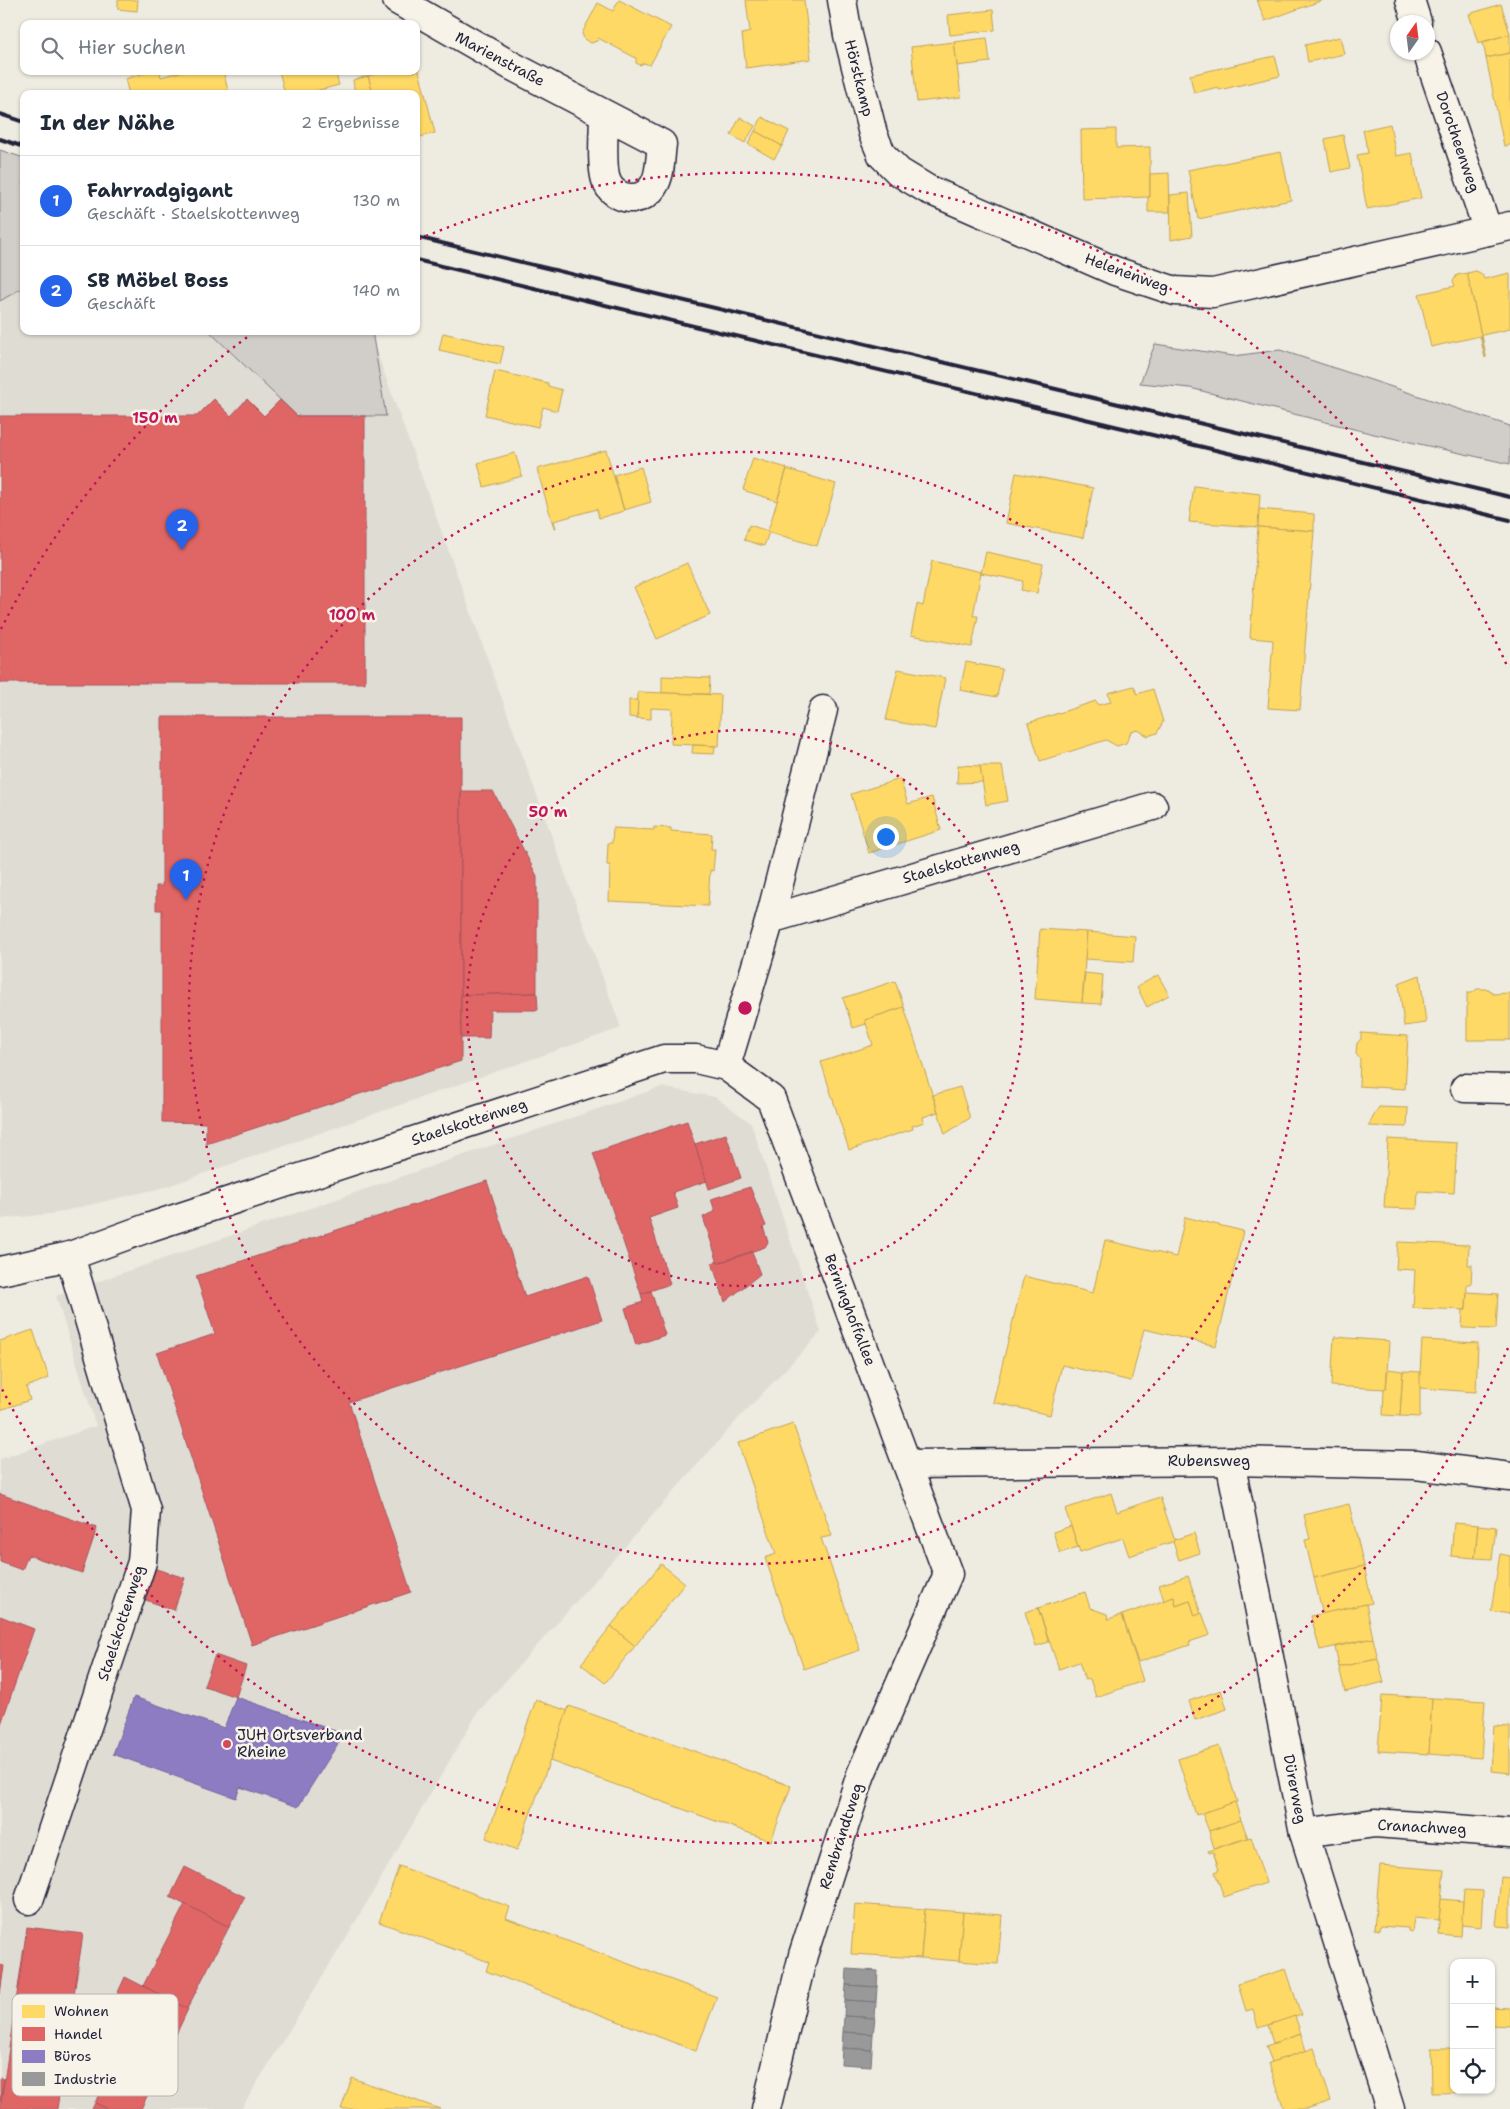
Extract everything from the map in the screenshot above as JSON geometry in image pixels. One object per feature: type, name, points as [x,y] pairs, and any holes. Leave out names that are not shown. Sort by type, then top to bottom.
[{"type":"street","name":"Marienstraße","points":[[397,0],[512,66],[604,114]]},
{"type":"street","name":"Hörstkamp","points":[[842,0],[848,35],[873,134],[882,155]]},
{"type":"street","points":[[1410,0],[1415,15]]},
{"type":"street","name":"Dorotheenweg","points":[[1430,60],[1499,229]]},
{"type":"street","name":"Helenenweg","points":[[882,155],[899,172],[926,189],[1115,271],[1175,291],[1213,293],[1499,229]]},
{"type":"street","points":[[726,1066],[770,918],[823,710]]},
{"type":"street","name":"Staelskottenweg","points":[[770,918],[1153,806]]},
{"type":"street","name":"Staelskottenweg","points":[[0,1271],[70,1256],[159,1224],[664,1059],[696,1059],[726,1066]]},
{"type":"street","name":"Berninghoffallee","points":[[726,1066],[771,1099],[948,1574]]},
{"type":"street","points":[[1466,1088],[1510,1089]]},
{"type":"street","name":"Staelskottenweg","points":[[29,1900],[142,1562],[146,1510],[70,1256]]},
{"type":"street","name":"Rubensweg","points":[[908,1464],[1230,1461],[1416,1465],[1510,1477]]},
{"type":"street","name":"Dürerweg","points":[[1230,1461],[1304,1833],[1390,2109]]},
{"type":"street","name":"Rembrandtweg","points":[[766,2109],[802,1956],[861,1774],[948,1574]]},
{"type":"street","name":"Cranachweg","points":[[1304,1833],[1375,1823],[1510,1833]]},
{"type":"shaded area","points":[[0,150],[20,157],[20,289],[0,301]]},
{"type":"shaded area","points":[[0,156],[20,163],[20,335],[370,335],[621,1028],[165,1187],[51,1214],[0,1219]]},
{"type":"shaded area","points":[[213,335],[373,335],[386,416],[297,416]]},
{"type":"shaded area","points":[[1155,344],[1233,356],[1280,350],[1510,426],[1510,464],[1374,434],[1190,388],[1140,383]]},
{"type":"shaded area","points":[[661,1087],[715,1097],[751,1123],[821,1332],[737,1420],[478,1712],[349,1933],[241,2109],[0,2109],[0,1459],[96,1426],[56,1296]]},
{"type":"building: Wohnen","points":[[118,0],[138,0],[137,11],[118,9]]},
{"type":"building: Wohnen","points":[[619,0],[671,27],[650,65],[636,63],[636,58],[598,38],[597,41],[591,43],[584,39],[582,33],[598,3],[613,11]]},
{"type":"building: Wohnen","points":[[746,0],[804,0],[811,59],[746,68],[742,34],[750,32]]},
{"type":"building: Wohnen","points":[[1257,0],[1323,0],[1265,21]]},
{"type":"building: Wohnen","points":[[1501,4],[1510,34],[1478,43],[1469,14]]},
{"type":"building: Wohnen","points":[[993,10],[995,30],[950,35],[948,15]]},
{"type":"building: Wohnen","points":[[1510,34],[1510,53],[1486,58],[1483,42]]},
{"type":"building: Wohnen","points":[[1340,37],[1344,54],[1308,62],[1305,45]]},
{"type":"building: Wohnen","points":[[987,38],[990,62],[957,66],[954,42]]},
{"type":"building: Wohnen","points":[[954,42],[961,97],[917,102],[911,47]]},
{"type":"building: Wohnen","points":[[1510,53],[1510,145],[1504,146],[1486,58]]},
{"type":"building: Wohnen","points":[[1275,56],[1280,76],[1219,90],[1218,87],[1194,93],[1190,75]]},
{"type":"building: Wohnen","points":[[138,75],[161,75],[161,77],[168,75],[224,75],[228,90],[128,90],[125,79]]},
{"type":"building: Wohnen","points":[[280,75],[336,75],[339,85],[320,90],[284,90]]},
{"type":"building: Wohnen","points":[[420,75],[435,133],[420,137],[420,90],[372,90],[368,76]]},
{"type":"building: Wohnen","points":[[368,76],[372,90],[354,90],[353,80]]},
{"type":"building: Wohnen","points":[[740,117],[755,126],[745,143],[731,135]]},
{"type":"building: Wohnen","points":[[762,117],[789,131],[782,146],[755,131]]},
{"type":"building: Wohnen","points":[[1390,124],[1396,156],[1412,153],[1421,198],[1367,209],[1357,155],[1368,153],[1363,130]]},
{"type":"building: Wohnen","points":[[1116,129],[1116,148],[1150,147],[1150,197],[1082,199],[1081,130]]},
{"type":"building: Wohnen","points":[[755,131],[782,146],[774,159],[748,144]]},
{"type":"building: Wohnen","points":[[1343,135],[1350,168],[1331,172],[1325,139]]},
{"type":"building: Wohnen","points":[[1281,152],[1291,200],[1198,219],[1188,170]]},
{"type":"building: Wohnen","points":[[1169,173],[1170,212],[1148,212],[1150,174]]},
{"type":"building: Wohnen","points":[[1189,193],[1192,236],[1171,240],[1170,195]]},
{"type":"building: Wohnen","points":[[1476,271],[1482,274],[1484,279],[1510,273],[1510,329],[1482,335],[1486,357],[1467,273]]},
{"type":"building: Wohnen","points":[[1467,273],[1485,358],[1480,336],[1431,347],[1419,294],[1455,286],[1453,281],[1457,275]]},
{"type":"building: Wohnen","points":[[443,333],[504,347],[500,364],[439,350]]},
{"type":"building: Wohnen","points":[[495,371],[548,383],[548,386],[562,390],[557,411],[543,407],[538,427],[485,415]]},
{"type":"building: Wohnen","points":[[606,450],[624,511],[599,518],[597,509],[554,521],[556,528],[554,528],[537,469]]},
{"type":"building: Wohnen","points":[[515,453],[522,476],[484,487],[478,463]]},
{"type":"building: Wohnen","points":[[753,458],[787,468],[777,501],[743,490]]},
{"type":"building: Wohnen","points":[[641,467],[651,502],[624,510],[614,475]]},
{"type":"building: Wohnen","points":[[787,469],[836,484],[817,546],[769,532],[764,546],[744,540],[749,525],[768,531]]},
{"type":"building: Wohnen","points":[[1016,473],[1093,488],[1083,538],[1006,523]]},
{"type":"building: Wohnen","points":[[1194,486],[1260,494],[1258,527],[1189,522]]},
{"type":"building: Wohnen","points":[[1259,509],[1314,514],[1314,531],[1258,527]]},
{"type":"building: Wohnen","points":[[1258,527],[1314,531],[1300,710],[1268,708],[1273,640],[1250,638]]},
{"type":"building: Wohnen","points":[[986,552],[1043,564],[1037,593],[1021,590],[1023,581],[981,573]]},
{"type":"building: Wohnen","points":[[932,561],[981,572],[973,616],[978,616],[972,647],[911,635],[917,604],[923,606]]},
{"type":"building: Wohnen","points":[[687,563],[710,615],[657,639],[634,587]]},
{"type":"building: Wohnen","points":[[966,662],[1002,669],[997,697],[960,690]]},
{"type":"building: Wohnen","points":[[898,669],[945,678],[935,729],[886,720]]},
{"type":"building: Wohnen","points":[[662,676],[710,678],[709,694],[662,693]]},
{"type":"building: Wohnen","points":[[1134,686],[1137,694],[1153,689],[1163,722],[1157,733],[1148,736],[1138,730],[1131,732],[1126,743],[1117,746],[1106,740],[1040,761],[1028,723],[1096,701],[1098,705],[1111,702],[1108,693]]},
{"type":"building: Wohnen","points":[[638,692],[721,695],[719,746],[671,744],[672,709],[651,708],[651,719],[637,718]]},
{"type":"building: Wohnen","points":[[629,700],[638,700],[637,718],[629,717]]},
{"type":"building: Wohnen","points":[[693,745],[715,746],[714,754],[692,753]]},
{"type":"building: Wohnen","points":[[958,765],[980,766],[983,782],[957,783]]},
{"type":"building: Wohnen","points":[[980,766],[1002,766],[1008,801],[986,805]]},
{"type":"building: Wohnen","points":[[900,779],[908,804],[932,797],[941,830],[869,853],[851,794]]},
{"type":"building: Wohnen","points":[[654,827],[671,828],[671,831],[712,834],[711,849],[715,849],[713,871],[710,870],[708,906],[609,901],[610,865],[607,865],[608,843],[612,843],[613,828],[654,830]]},
{"type":"building: Wohnen","points":[[1040,929],[1087,932],[1082,1003],[1035,999]]},
{"type":"building: Wohnen","points":[[1087,932],[1135,936],[1133,962],[1085,959]]},
{"type":"building: Wohnen","points":[[1085,973],[1103,975],[1101,1004],[1082,1003]]},
{"type":"building: Wohnen","points":[[1158,975],[1169,995],[1147,1007],[1137,987]]},
{"type":"building: Wohnen","points":[[1420,975],[1426,1023],[1404,1026],[1399,983]]},
{"type":"building: Wohnen","points":[[895,981],[904,1007],[865,1020],[866,1024],[853,1028],[843,998]]},
{"type":"building: Wohnen","points":[[1477,989],[1489,989],[1493,994],[1510,993],[1510,1040],[1467,1040],[1467,993],[1472,993]]},
{"type":"building: Wohnen","points":[[904,1007],[938,1112],[923,1117],[924,1122],[912,1126],[913,1129],[849,1150],[821,1062],[873,1045],[865,1020]]},
{"type":"building: Wohnen","points":[[1361,1033],[1408,1036],[1405,1089],[1359,1086],[1360,1059],[1356,1054],[1357,1043],[1361,1039]]},
{"type":"building: Wohnen","points":[[960,1087],[970,1118],[945,1134],[933,1095]]},
{"type":"building: Wohnen","points":[[1379,1107],[1408,1108],[1407,1127],[1368,1126]]},
{"type":"building: Wohnen","points":[[1388,1139],[1457,1143],[1454,1193],[1418,1191],[1417,1209],[1384,1208]]},
{"type":"building: Wohnen","points":[[1185,1217],[1243,1231],[1216,1346],[1144,1329],[1131,1381],[1062,1365],[1050,1415],[993,1402],[1024,1276],[1093,1293],[1105,1240],[1176,1257]]},
{"type":"building: Wohnen","points":[[1398,1242],[1469,1245],[1468,1265],[1472,1265],[1471,1284],[1467,1284],[1466,1310],[1413,1308],[1415,1270],[1396,1269]]},
{"type":"building: Wohnen","points":[[1467,1292],[1498,1294],[1496,1329],[1462,1328]]},
{"type":"building: Wohnen","points":[[33,1330],[49,1378],[26,1387],[30,1400],[0,1410],[0,1341]]},
{"type":"building: Wohnen","points":[[1334,1337],[1389,1341],[1386,1389],[1331,1386]]},
{"type":"building: Wohnen","points":[[1422,1340],[1478,1343],[1476,1392],[1419,1388]]},
{"type":"building: Wohnen","points":[[1388,1369],[1403,1371],[1400,1416],[1383,1415],[1384,1389],[1386,1389]]},
{"type":"building: Wohnen","points":[[1403,1371],[1420,1372],[1420,1417],[1400,1416]]},
{"type":"building: Wohnen","points":[[793,1424],[832,1536],[821,1538],[860,1650],[804,1669],[765,1558],[776,1554],[738,1443]]},
{"type":"building: Wohnen","points":[[1111,1493],[1117,1512],[1160,1497],[1175,1541],[1129,1556],[1123,1538],[1080,1552],[1065,1509]]},
{"type":"building: Wohnen","points":[[1349,1504],[1364,1566],[1314,1578],[1305,1540],[1310,1539],[1304,1515]]},
{"type":"building: Wohnen","points":[[1454,1523],[1478,1525],[1475,1558],[1451,1556]]},
{"type":"building: Wohnen","points":[[1478,1525],[1496,1527],[1492,1559],[1475,1558]]},
{"type":"building: Wohnen","points":[[1071,1526],[1078,1547],[1060,1553],[1053,1532]]},
{"type":"building: Wohnen","points":[[1194,1533],[1200,1553],[1179,1560],[1174,1540]]},
{"type":"building: Wohnen","points":[[1500,1554],[1510,1556],[1510,1614],[1491,1611]]},
{"type":"building: Wohnen","points":[[661,1564],[685,1583],[635,1646],[611,1626]]},
{"type":"building: Wohnen","points":[[1364,1566],[1372,1603],[1323,1614],[1314,1578]]},
{"type":"building: Wohnen","points":[[1188,1576],[1201,1614],[1195,1616],[1190,1601],[1176,1606],[1174,1597],[1164,1601],[1159,1585]]},
{"type":"building: Wohnen","points":[[1085,1592],[1090,1608],[1107,1614],[1108,1619],[1122,1615],[1143,1681],[1096,1697],[1090,1679],[1085,1680],[1079,1662],[1059,1669],[1038,1608]]},
{"type":"building: Wohnen","points":[[1174,1597],[1176,1606],[1190,1601],[1195,1616],[1202,1613],[1210,1635],[1189,1642],[1190,1645],[1138,1662],[1122,1615]]},
{"type":"building: Wohnen","points":[[1366,1604],[1373,1638],[1320,1650],[1311,1616]]},
{"type":"building: Wohnen","points":[[1038,1608],[1049,1642],[1036,1646],[1025,1612]]},
{"type":"building: Wohnen","points":[[611,1626],[635,1646],[605,1683],[581,1664]]},
{"type":"building: Wohnen","points":[[1373,1638],[1378,1659],[1339,1667],[1335,1647]]},
{"type":"building: Wohnen","points":[[1378,1659],[1384,1682],[1345,1692],[1339,1667]]},
{"type":"building: Wohnen","points":[[1221,1690],[1227,1709],[1195,1720],[1189,1701]]},
{"type":"building: Wohnen","points":[[1382,1695],[1432,1698],[1429,1754],[1378,1751]]},
{"type":"building: Wohnen","points":[[1432,1698],[1485,1701],[1481,1758],[1429,1754]]},
{"type":"building: Wohnen","points":[[536,1700],[568,1711],[517,1850],[486,1838]]},
{"type":"building: Wohnen","points":[[569,1706],[791,1786],[771,1841],[550,1761]]},
{"type":"building: Wohnen","points":[[1494,1726],[1510,1727],[1510,1773],[1491,1771]]},
{"type":"building: Wohnen","points":[[1219,1746],[1237,1802],[1196,1815],[1178,1759]]},
{"type":"building: Wohnen","points":[[1235,1802],[1241,1820],[1209,1831],[1202,1813]]},
{"type":"building: Wohnen","points":[[1241,1820],[1248,1838],[1214,1848],[1209,1831]]},
{"type":"building: Wohnen","points":[[1251,1837],[1266,1883],[1224,1897],[1215,1872],[1219,1870],[1213,1852],[1209,1853],[1208,1851]]},
{"type":"building: Wohnen","points":[[1380,1865],[1444,1870],[1439,1920],[1414,1918],[1412,1932],[1408,1931],[1408,1928],[1380,1926],[1379,1930],[1374,1929]]},
{"type":"building: Wohnen","points":[[399,1866],[510,1907],[506,1918],[717,1997],[696,2051],[486,1971],[489,1962],[379,1922]]},
{"type":"building: Wohnen","points":[[1501,1877],[1510,1878],[1510,1927],[1496,1926]]},
{"type":"building: Wohnen","points":[[1464,1890],[1483,1891],[1481,1927],[1461,1925]]},
{"type":"building: Wohnen","points":[[1441,1899],[1463,1901],[1461,1936],[1438,1934]]},
{"type":"building: Wohnen","points":[[855,1904],[925,1909],[921,1958],[851,1954]]},
{"type":"building: Wohnen","points":[[925,1909],[963,1912],[959,1961],[921,1958]]},
{"type":"building: Wohnen","points":[[963,1912],[1002,1915],[998,1964],[959,1961]]},
{"type":"building: Wohnen","points":[[1286,1969],[1301,2015],[1258,2028],[1253,2009],[1246,2011],[1238,1984]]},
{"type":"building: Wohnen","points":[[1495,2007],[1510,2008],[1510,2026],[1495,2025]]},
{"type":"building: Wohnen","points":[[1295,2016],[1301,2034],[1273,2043],[1268,2025]]},
{"type":"building: Wohnen","points":[[1301,2034],[1306,2051],[1272,2062],[1266,2046]]},
{"type":"building: Wohnen","points":[[1314,2048],[1331,2101],[1306,2109],[1284,2109],[1269,2063]]},
{"type":"building: Wohnen","points":[[1431,2048],[1450,2048],[1450,2093],[1432,2093]]},
{"type":"building: Wohnen","points":[[352,2078],[440,2109],[341,2109]]},
{"type":"building: Handel","points":[[214,399],[231,416],[247,399],[264,416],[280,400],[297,416],[365,416],[365,683],[0,683],[0,416],[197,416]]},
{"type":"building: Handel","points":[[162,717],[461,717],[461,1061],[206,1144],[206,1123],[162,1122],[162,910],[156,910],[156,886],[162,886]]},
{"type":"building: Handel","points":[[461,791],[493,791],[537,876],[537,993],[461,995]]},
{"type":"building: Handel","points":[[537,993],[538,1010],[490,1010],[489,1038],[461,1038],[461,995]]},
{"type":"building: Handel","points":[[687,1121],[707,1181],[673,1192],[678,1208],[649,1218],[670,1284],[641,1294],[593,1153]]},
{"type":"building: Handel","points":[[726,1134],[741,1178],[709,1189],[695,1144]]},
{"type":"building: Handel","points":[[487,1181],[525,1297],[588,1276],[602,1320],[349,1402],[411,1592],[252,1645],[157,1353],[215,1334],[196,1276]]},
{"type":"building: Handel","points":[[750,1187],[766,1226],[763,1227],[768,1242],[765,1247],[718,1263],[703,1217],[715,1211],[711,1199]]},
{"type":"building: Handel","points":[[752,1252],[760,1274],[725,1302],[712,1263],[718,1261],[718,1263]]},
{"type":"building: Handel","points":[[651,1291],[665,1335],[636,1345],[625,1308],[643,1302],[641,1294]]},
{"type":"building: Handel","points":[[0,1494],[97,1528],[82,1573],[28,1555],[22,1570],[0,1562]]},
{"type":"building: Handel","points":[[153,1568],[185,1578],[174,1610],[143,1599]]},
{"type":"building: Handel","points":[[0,1616],[34,1629],[0,1727]]},
{"type":"building: Handel","points":[[215,1655],[246,1666],[236,1697],[204,1686]]},
{"type":"building: Handel","points":[[185,1867],[245,1897],[229,1927],[170,1897]]},
{"type":"building: Handel","points":[[185,1904],[229,1927],[187,2009],[178,2004],[178,1994],[158,1994],[143,1986]]},
{"type":"building: Handel","points":[[27,1927],[83,1934],[74,1994],[17,1994]]},
{"type":"building: Handel","points":[[0,1965],[4,1966],[0,1994]]},
{"type":"building: Handel","points":[[125,1977],[158,1994],[117,1994]]},
{"type":"building: Handel","points":[[178,2004],[188,2009],[178,2030]]},
{"type":"building: Handel","points":[[12,2028],[12,2096],[59,2096],[57,2109],[0,2109]]},
{"type":"building: Handel","points":[[0,2078],[4,2079],[0,2103]]},
{"type":"building: Handel","points":[[98,2096],[147,2096],[141,2109],[108,2109],[95,2103]]},
{"type":"building: Handel","points":[[95,2103],[108,2109],[92,2109]]},
{"type":"building: Büros","name":"JUH Ortsverband Rheine","points":[[134,1697],[224,1728],[236,1697],[344,1734],[298,1807],[240,1787],[236,1798],[113,1754]]},
{"type":"building: Industrie","points":[[847,1969],[878,1971],[877,1987],[846,1985]]},
{"type":"building: Industrie","points":[[846,1985],[877,1987],[876,2002],[845,2000]]},
{"type":"building: Industrie","points":[[845,2000],[876,2002],[875,2018],[844,2016]]},
{"type":"building: Industrie","points":[[844,2016],[875,2018],[873,2034],[843,2032]]},
{"type":"building: Industrie","points":[[843,2032],[873,2034],[872,2050],[842,2048]]},
{"type":"building: Industrie","points":[[842,2048],[872,2050],[871,2066],[841,2064]]},
{"type":"railway","points":[[0,114],[20,121]]},
{"type":"railway","points":[[0,139],[20,146]]},
{"type":"railway","points":[[420,238],[1510,497]]},
{"type":"railway","points":[[420,261],[1510,520]]},
{"type":"place","name":"SB Möbel Boss","points":[[182,550]]},
{"type":"place","name":"Fahrradgigant","points":[[186,900]]},
{"type":"place","name":"JUH Ortsverband Rheine","points":[[227,1744]]}]
